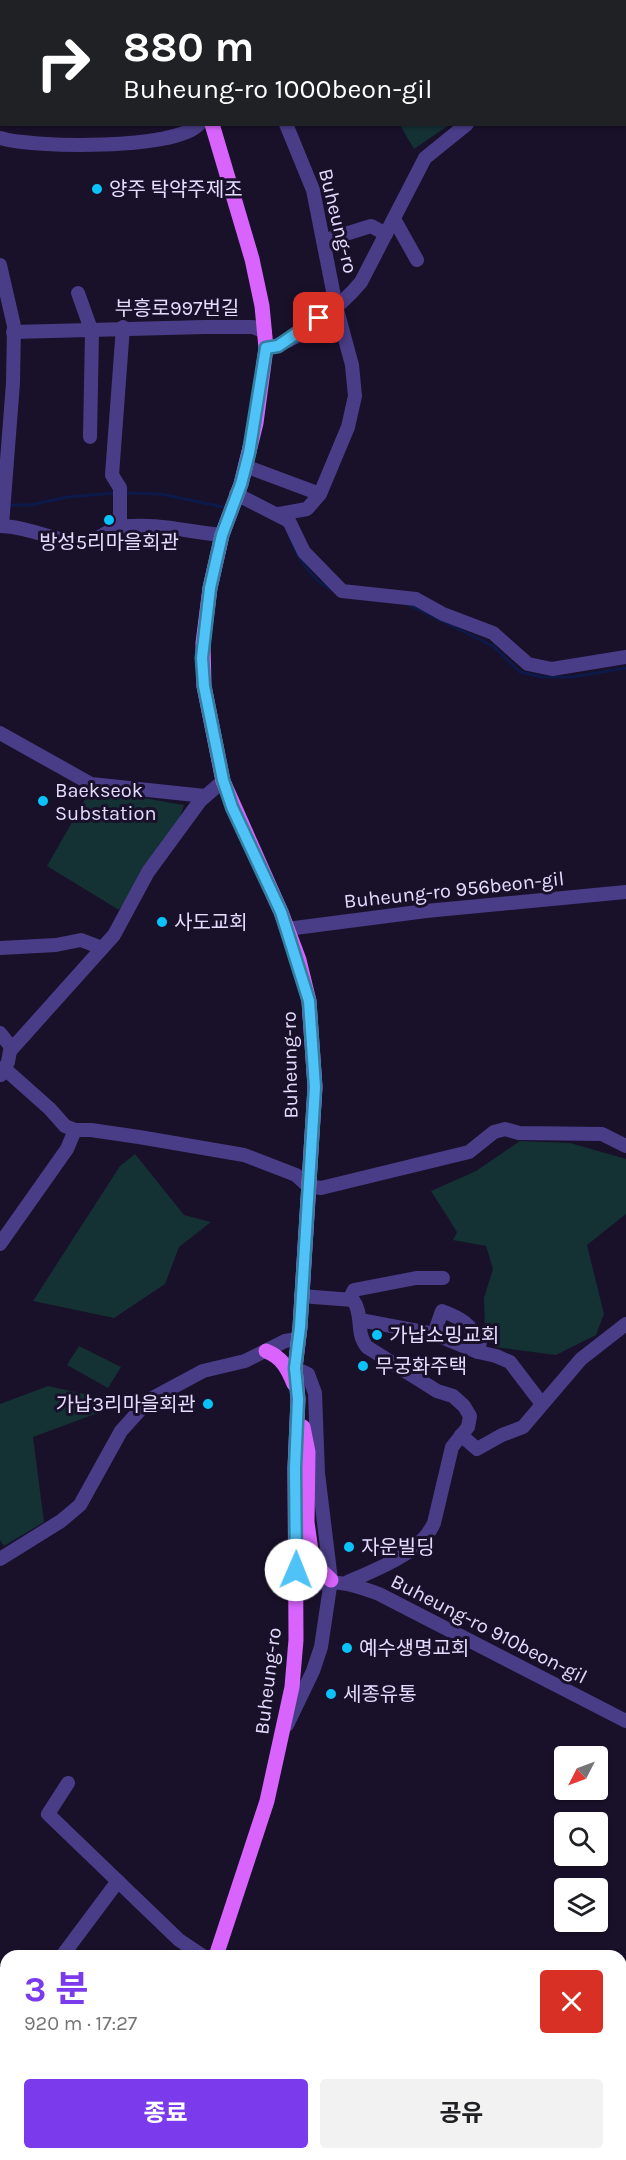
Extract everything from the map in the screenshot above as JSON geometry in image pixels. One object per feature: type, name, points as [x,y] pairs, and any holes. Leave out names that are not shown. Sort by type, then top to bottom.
[{"type":"main road","name":"Buheung-ro","points":[[213,126],[245,232],[265,332],[266,348],[256,423],[245,466],[222,535],[210,588],[202,658],[204,686],[223,780],[287,929],[309,1001],[315,1087],[295,1368],[297,1394],[296,1640],[284,1732],[267,1801],[218,1950]]},
{"type":"main road","points":[[266,1351],[277,1355],[283,1362],[297,1394],[308,1452],[307,1522],[313,1563],[331,1580]]},
{"type":"street","points":[[0,138],[96,144],[148,143],[178,137],[194,130],[197,126]]},
{"type":"street","name":"Buheung-ro","points":[[287,126],[313,190],[336,306],[352,364],[355,396],[348,427],[320,494]]},
{"type":"street","points":[[266,348],[278,346],[336,306],[361,282],[425,158],[465,126]]},
{"type":"street","points":[[394,219],[417,260]]},
{"type":"street","points":[[323,241],[371,226],[386,234]]},
{"type":"street","points":[[1,269],[14,332],[5,495],[1,525],[42,532],[70,541],[89,542],[120,527],[159,526],[222,535]]},
{"type":"street","name":"부흥로997번길","points":[[78,293],[92,333],[90,437]]},
{"type":"street","points":[[120,527],[120,494],[112,475],[123,327]]},
{"type":"street","name":"부흥로997번길","points":[[14,332],[123,327],[253,327],[265,332]]},
{"type":"street","points":[[245,466],[320,494],[307,509],[279,514]]},
{"type":"street","points":[[236,494],[289,521],[304,552],[342,591],[416,599],[443,614],[493,633],[528,664],[552,669],[626,657]]},
{"type":"street","points":[[0,733],[91,784],[205,796]]},
{"type":"street","points":[[223,780],[205,796],[148,872],[114,935],[12,1048],[3,1073],[50,1109],[65,1126],[75,1130],[139,1137],[244,1155],[296,1175],[308,1186],[321,1188],[469,1152],[494,1132],[505,1129],[519,1133],[602,1134],[626,1146]]},
{"type":"street","name":"Buheung-ro 956beon-gil","points":[[287,929],[426,911],[626,892]]},
{"type":"street","points":[[0,948],[56,945],[81,940],[102,948]]},
{"type":"street","points":[[0,1033],[12,1048]]},
{"type":"street","points":[[0,1244],[67,1149],[75,1130]]},
{"type":"street","points":[[350,1298],[354,1290],[416,1278],[444,1278]]},
{"type":"street","points":[[301,1296],[350,1298],[355,1302],[360,1320],[362,1342],[373,1353],[437,1391],[453,1396],[464,1406],[470,1420],[452,1446],[430,1533],[410,1550],[348,1582]]},
{"type":"street","points":[[434,1334],[442,1311],[471,1325],[480,1342],[478,1352]]},
{"type":"street","points":[[360,1320],[434,1334],[510,1362],[542,1404]]},
{"type":"street","points":[[461,1435],[477,1449],[502,1435],[523,1427],[581,1359],[626,1324]]},
{"type":"street","points":[[0,1559],[61,1521],[80,1505],[122,1431],[148,1400],[203,1371],[245,1361],[285,1341],[298,1339]]},
{"type":"street","points":[[284,1732],[313,1671],[321,1647],[331,1580],[318,1473],[315,1393],[312,1379],[295,1368]]},
{"type":"street","name":"Buheung-ro 910beon-gil","points":[[296,1586],[331,1580],[348,1582],[403,1606],[626,1721]]},
{"type":"street","points":[[68,1783],[48,1814],[179,1940],[194,1950]]},
{"type":"street","points":[[66,1950],[118,1881]]},
{"type":"green space","points":[[401,126],[448,126],[414,149]]},
{"type":"green space","points":[[91,789],[184,805],[177,825],[119,910],[47,866]]},
{"type":"green space","points":[[520,1141],[570,1143],[626,1159],[626,1214],[587,1245],[604,1314],[596,1335],[556,1355],[495,1347],[485,1332],[484,1298],[493,1269],[486,1246],[453,1240],[457,1232],[431,1191],[476,1171]]},
{"type":"green space","points":[[135,1154],[184,1215],[211,1222],[179,1247],[165,1284],[114,1318],[33,1301],[120,1166]]},
{"type":"green space","points":[[79,1346],[121,1367],[108,1388],[67,1365]]},
{"type":"green space","points":[[48,1386],[125,1403],[33,1437],[44,1522],[4,1546],[0,1540],[0,1404]]},
{"type":"waterway","points":[[8,505],[30,505],[68,497],[114,493]]},
{"type":"waterway","points":[[124,493],[161,494],[223,507]]},
{"type":"waterway","points":[[289,536],[307,569],[320,582],[335,591]]},
{"type":"waterway","points":[[409,605],[493,646],[520,672],[542,677],[572,677],[626,668]]},
{"type":"place","name":"양주 탁약주제조","points":[[97,189]]},
{"type":"place","name":"방성5리마을회관","points":[[109,520]]},
{"type":"place","name":"Baekseok Substation","points":[[43,801]]},
{"type":"place","name":"사도교회","points":[[162,922]]},
{"type":"place","name":"가납소밍교회","points":[[377,1335]]},
{"type":"place","name":"무궁화주택","points":[[363,1366]]},
{"type":"place","name":"가납3리마을회관","points":[[208,1404]]},
{"type":"place","name":"자운빌딩","points":[[349,1547]]},
{"type":"place","name":"예수생명교회","points":[[347,1648]]},
{"type":"place","name":"세종유통","points":[[331,1694]]},
{"type":"route","points":[[296,1570],[295,1468],[298,1399],[295,1368],[300,1327],[315,1087],[309,1001],[299,960],[281,912],[232,807],[223,780],[204,686],[202,658],[210,588],[222,535],[241,484],[249,453],[256,423],[266,348],[278,346],[319,318]]}]
